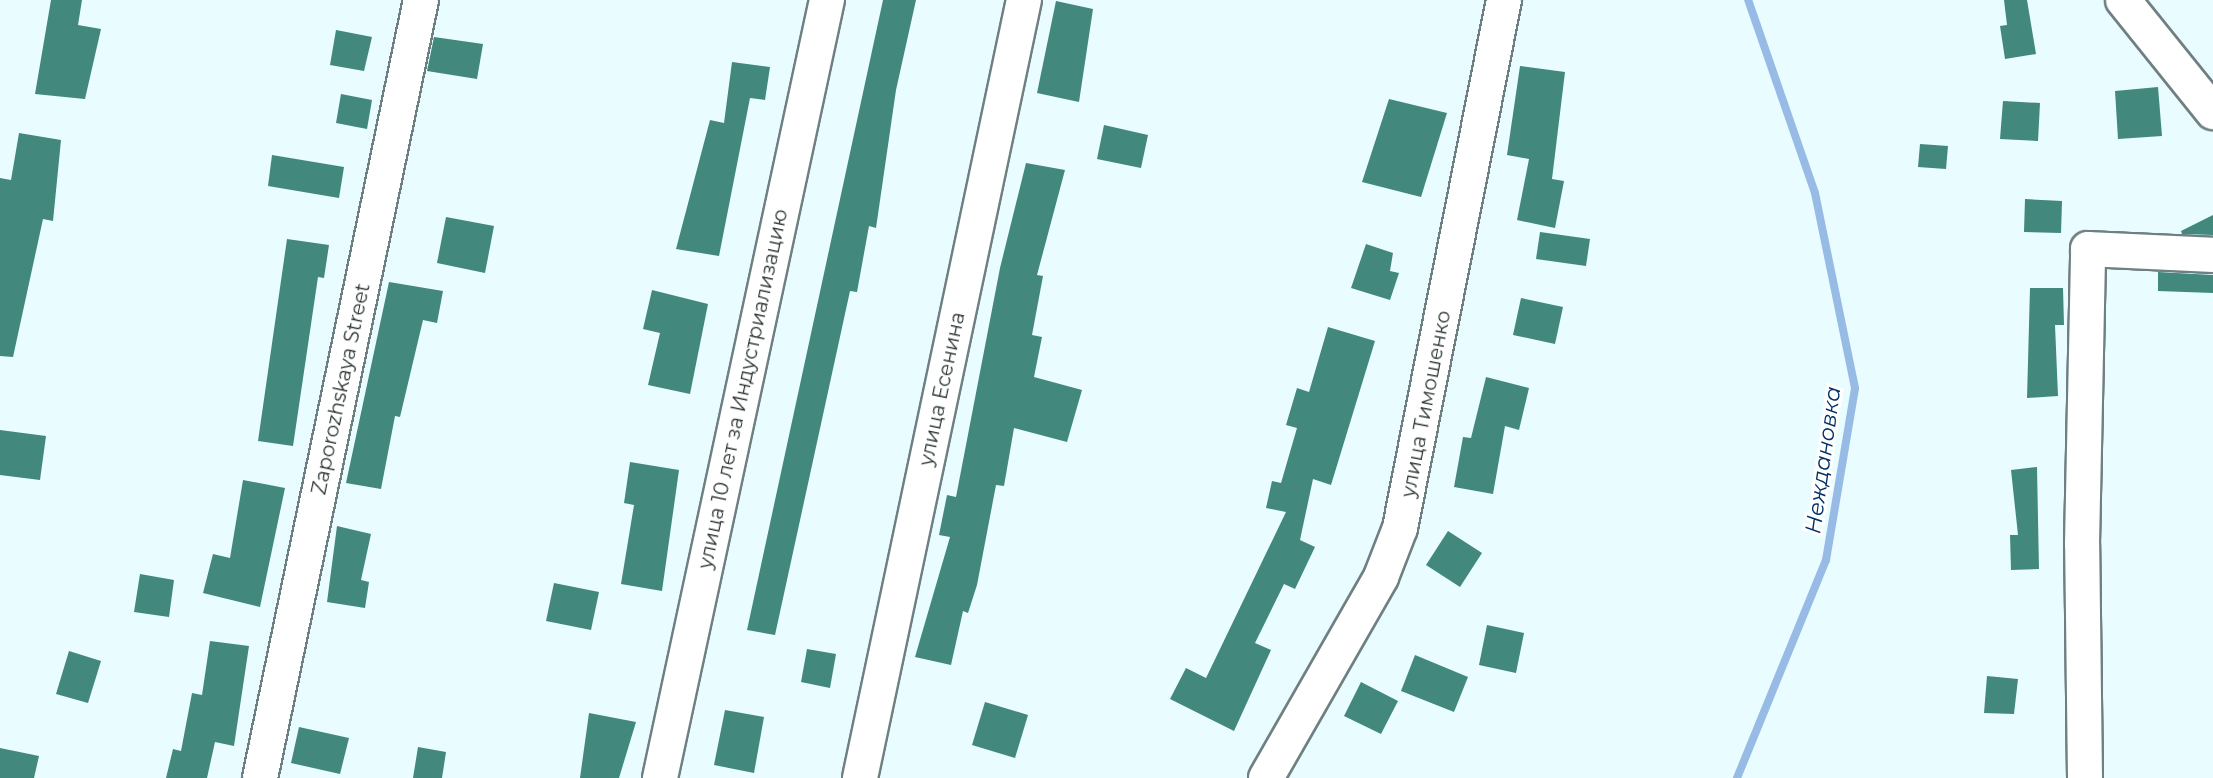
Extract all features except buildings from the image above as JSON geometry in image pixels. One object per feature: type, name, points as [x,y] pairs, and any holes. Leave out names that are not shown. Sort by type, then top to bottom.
[{"type":"street","name":"Zaporozhskaya Street","points":[[260,778],[421,0]]},
{"type":"street","name":"улица 10 лет за Индустриализацию","points":[[660,778],[827,0]]},
{"type":"street","name":"улица Есенина","points":[[860,778],[1024,0]]},
{"type":"street","name":"улица Тимошенко","points":[[1266,778],[1381,577],[1400,528],[1504,0]]},
{"type":"street","points":[[2123,0],[2213,112]]},
{"type":"street","points":[[2085,778],[2082,544],[2088,249],[2213,255]]},
{"type":"waterway","name":"Неждановка","points":[[1737,778],[1826,560],[1855,388],[1815,193],[1748,0]]}]
